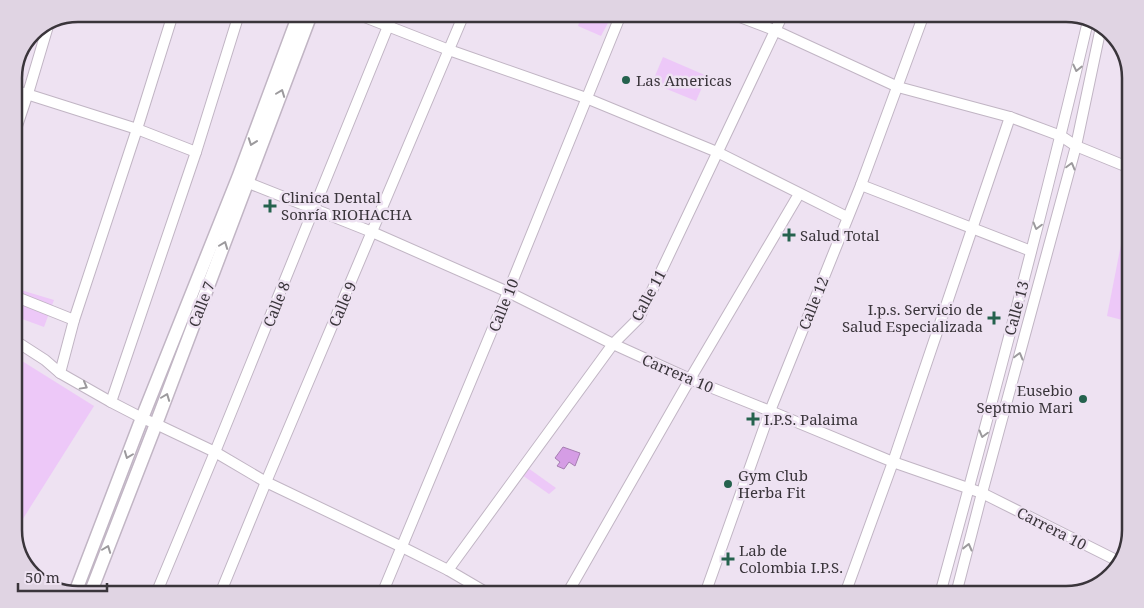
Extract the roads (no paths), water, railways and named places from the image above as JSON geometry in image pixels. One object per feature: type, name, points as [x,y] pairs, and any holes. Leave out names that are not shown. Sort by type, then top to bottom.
[{"type":"street","points":[[60,373],[74,320],[170,23]]},
{"type":"street","points":[[111,402],[196,152],[235,23]]},
{"type":"street","name":"Calle 7","points":[[93,586],[156,424],[243,180],[296,23]]},
{"type":"street","name":"Calle 7","points":[[78,586],[142,418],[307,23]]},
{"type":"street","points":[[383,23],[449,50],[586,98],[717,152],[847,217]]},
{"type":"street","name":"Calle 9","points":[[223,586],[460,23]]},
{"type":"street","name":"Calle 10","points":[[385,586],[617,23]]},
{"type":"street","points":[[756,23],[898,87],[1010,116],[1061,136],[1076,146],[1121,164]]},
{"type":"street","name":"Calle 11","points":[[448,570],[613,344],[639,318],[778,23]]},
{"type":"street","name":"Calle 12","points":[[708,586],[770,411],[861,185],[921,23]]},
{"type":"street","name":"Calle 8","points":[[159,586],[216,452],[388,25]]},
{"type":"street","name":"Calle 13","points":[[942,586],[1090,28]]},
{"type":"street","points":[[23,109],[46,33]]},
{"type":"street","name":"Calle 13","points":[[958,586],[1076,146],[1099,34]]},
{"type":"street","points":[[23,93],[137,129],[196,152]]},
{"type":"street","points":[[848,586],[893,462],[1010,116]]},
{"type":"street","name":"Carrera 10","points":[[243,180],[372,232],[508,292],[613,344],[690,379],[893,462],[969,488],[1113,559]]},
{"type":"street","points":[[861,185],[1031,251]]},
{"type":"street","points":[[572,586],[799,194]]},
{"type":"street","points":[[23,300],[74,320]]},
{"type":"street","points":[[23,346],[45,360],[60,373],[111,402],[216,452],[266,482],[402,547],[475,586]]},
{"type":"place","name":"Las Americas","points":[[626,80]]},
{"type":"place","name":"Clinica Dental Sonría RIOHACHA","points":[[270,206]]},
{"type":"place","name":"Salud Total","points":[[789,235]]},
{"type":"place","name":"I.p.s. Servicio de Salud Especializada","points":[[994,318]]},
{"type":"place","name":"Eusebio Septmio Mari","points":[[1083,399]]},
{"type":"place","name":"I.P.S. Palaima","points":[[753,419]]},
{"type":"place","name":"Gym Club Herba Fit","points":[[728,484]]},
{"type":"place","name":"Lab de Colombia I.P.S.","points":[[728,559]]}]
